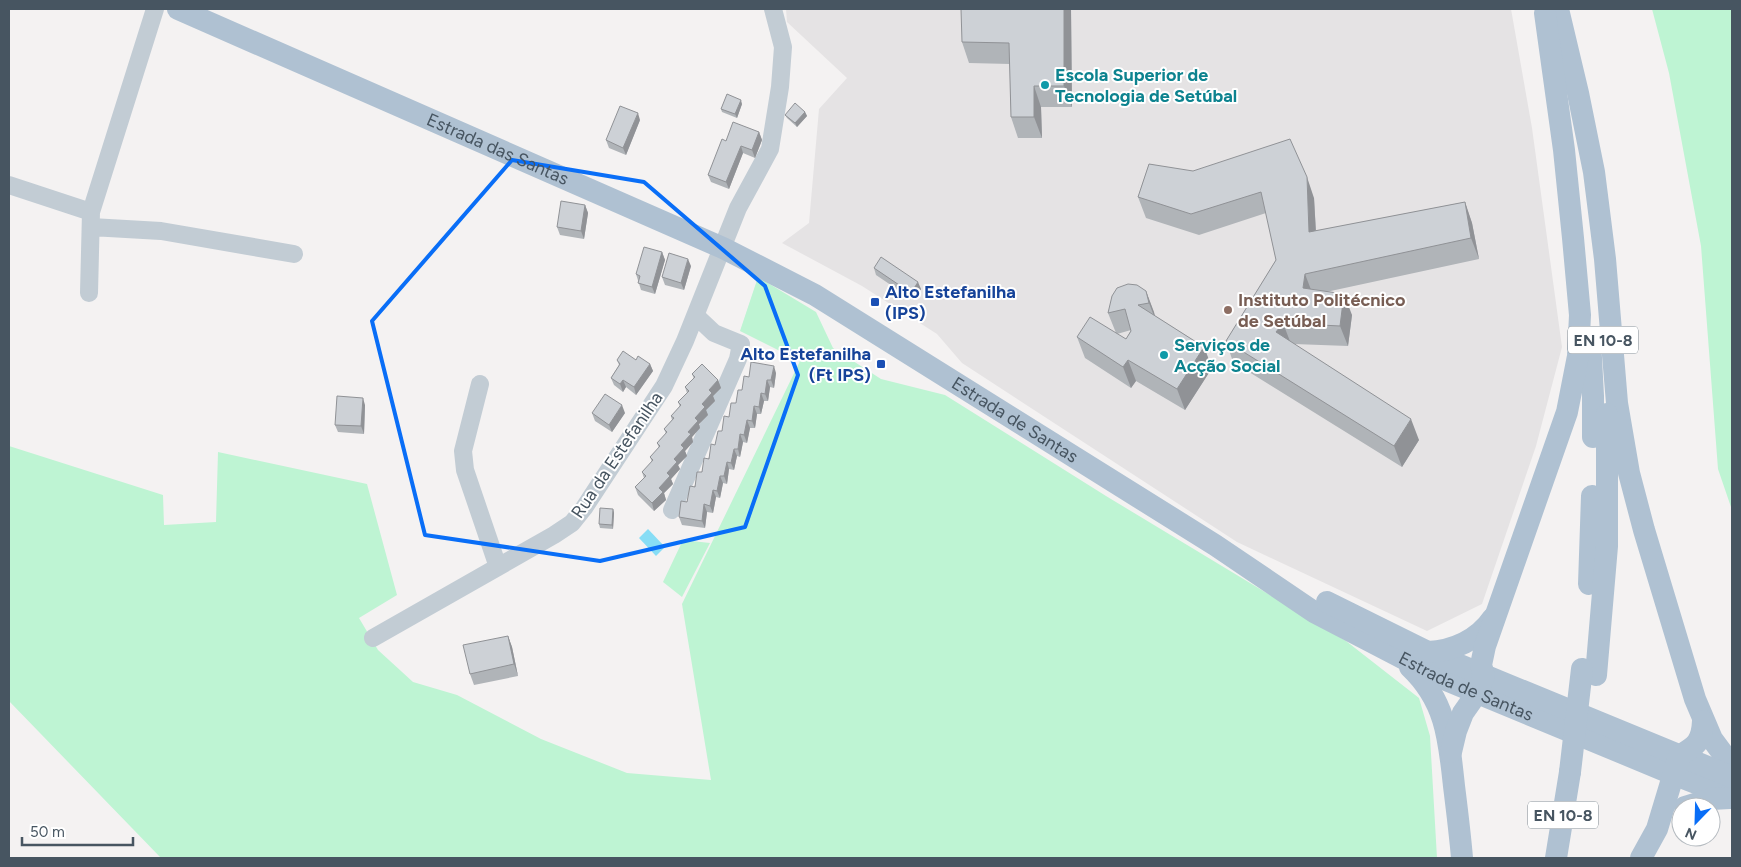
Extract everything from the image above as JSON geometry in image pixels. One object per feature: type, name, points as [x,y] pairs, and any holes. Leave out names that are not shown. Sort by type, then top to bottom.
[{"type":"main road","name":"Estrada das Santas","points":[[181,9],[723,248],[815,295]]},
{"type":"main road","points":[[1451,752],[1463,713],[1481,684],[1481,658],[1567,412],[1575,377],[1580,315],[1551,10]]},
{"type":"main road","points":[[1551,10],[1578,93],[1594,172],[1605,259],[1617,403],[1629,473],[1642,523],[1703,721],[1715,745],[1732,766]]},
{"type":"main road","name":"EN 10-8","points":[[1551,10],[1580,230],[1588,307],[1592,379],[1593,460],[1589,672],[1569,858]]},
{"type":"main road","name":"Estrada de Santas","points":[[815,295],[1215,546],[1314,612],[1398,656],[1481,684],[1676,765],[1732,798]]},
{"type":"main road","name":"Estrada de Santas","points":[[1215,546],[1428,652],[1481,684]]},
{"type":"main road","points":[[1428,652],[1450,649],[1469,640],[1489,624],[1499,607]]},
{"type":"main road","points":[[1398,656],[1423,679],[1444,719],[1451,752],[1462,858]]},
{"type":"main road","points":[[1641,858],[1657,829],[1676,765],[1698,743],[1701,737],[1703,721]]},
{"type":"main road","name":"Estrada de Santas","points":[[1676,765],[1732,777]]},
{"type":"main road","name":"EN 10-8","points":[[1556,858],[1577,775]]},
{"type":"main road","points":[[1657,829],[1671,816]]},
{"type":"street","points":[[89,293],[91,220],[155,9]]},
{"type":"street","name":"Rua da Estefanilha","points":[[372,638],[572,523],[584,508],[664,386],[696,316],[738,208],[770,149],[780,87],[782,47],[773,9]]},
{"type":"street","points":[[9,186],[91,220],[294,254]]},
{"type":"street","points":[[672,510],[738,359],[741,344],[714,333],[696,316]]},
{"type":"street","points":[[480,384],[463,451],[465,470],[498,567]]},
{"type":"highlighted area","points":[[512,160],[644,182],[765,286],[798,375],[745,527],[600,561],[425,535],[372,321]]},
{"type":"shaded area","name":"Instituto Politécnico de Setúbal","points":[[786,9],[1511,9],[1532,128],[1562,347],[1536,446],[1482,604],[1427,631],[1237,542],[962,363],[937,334],[862,286],[782,243],[809,223],[819,109],[847,78],[787,22]]},
{"type":"green space","points":[[1652,9],[1732,9],[1732,510],[1718,469],[1701,246],[1669,73]]},
{"type":"green space","points":[[758,277],[816,312],[833,348],[881,379],[945,395],[1106,496],[1346,641],[1419,698],[1430,736],[1437,858],[161,858],[9,701],[9,446],[163,495],[164,525],[216,522],[218,452],[367,484],[397,595],[359,618],[378,650],[413,682],[457,695],[541,739],[627,773],[711,780],[682,604],[800,361],[740,331]]},
{"type":"green space","points":[[683,540],[710,543],[682,597],[663,582]]},
{"type":"water","points":[[648,529],[665,547],[656,556],[639,538]]},
{"type":"building","name":"Escola Superior de Tecnologia de Setúbal","points":[[961,9],[1064,9],[1064,86],[1034,86],[1034,117],[1011,117],[1009,43],[962,42]]},
{"type":"building","points":[[727,94],[741,100],[735,114],[721,109]]},
{"type":"building","points":[[795,103],[805,112],[795,123],[785,115]]},
{"type":"building","points":[[620,106],[638,113],[623,148],[606,140]]},
{"type":"building","points":[[733,122],[759,132],[752,150],[741,146],[726,182],[708,175],[722,139],[726,141]]},
{"type":"building","points":[[1290,139],[1307,177],[1309,232],[1465,202],[1471,238],[1305,274],[1303,288],[1344,294],[1340,326],[1283,323],[1276,332],[1411,419],[1394,446],[1226,341],[1276,260],[1261,192],[1191,214],[1138,197],[1149,164],[1193,171]]},
{"type":"building","points":[[561,201],[585,205],[581,231],[557,227]]},
{"type":"building","points":[[644,247],[662,252],[652,287],[638,283],[640,276],[636,274]]},
{"type":"building","points":[[669,253],[688,259],[681,283],[662,277]]},
{"type":"building","points":[[881,257],[918,282],[911,293],[874,268]]},
{"type":"building","points":[[1128,284],[1137,285],[1146,291],[1149,303],[1138,305],[1204,347],[1177,389],[1128,360],[1123,367],[1077,337],[1090,317],[1126,339],[1131,331],[1125,309],[1108,313],[1112,296],[1117,288]]},
{"type":"building","points":[[623,351],[636,360],[638,356],[650,364],[634,387],[623,380],[620,384],[611,378],[620,364],[617,360]]},
{"type":"building","points":[[751,362],[774,366],[771,380],[767,380],[765,394],[761,393],[759,407],[754,406],[752,421],[747,420],[744,435],[740,434],[738,449],[734,449],[731,463],[727,462],[724,476],[720,476],[717,491],[713,490],[710,506],[704,504],[702,521],[679,517],[681,501],[687,502],[690,486],[695,487],[697,472],[702,472],[704,458],[709,459],[711,444],[715,445],[718,431],[722,431],[724,416],[729,417],[731,403],[736,403],[738,390],[742,390],[744,376],[749,377]]},
{"type":"building","points":[[702,364],[718,380],[709,390],[712,393],[702,404],[705,407],[695,418],[698,421],[688,432],[691,434],[681,445],[684,448],[674,459],[677,462],[667,473],[670,476],[659,488],[663,492],[652,503],[635,487],[646,476],[642,472],[653,460],[650,457],[660,446],[657,443],[667,432],[664,429],[674,418],[671,416],[681,405],[678,402],[689,391],[685,387],[695,377],[692,374]]},
{"type":"building","points":[[605,394],[622,405],[609,425],[592,413]]},
{"type":"building","points":[[337,396],[363,398],[361,426],[335,425]]},
{"type":"building","points":[[600,508],[613,509],[612,525],[599,524]]},
{"type":"building","points":[[508,636],[514,664],[470,674],[463,645]]},
{"type":"place","name":"Escola Superior de Tecnologia de Setúbal","points":[[1045,85]]},
{"type":"place","name":"Alto Estefanilha (IPS)","points":[[875,302]]},
{"type":"place","name":"Instituto Politécnico de Setúbal","points":[[1228,310]]},
{"type":"place","name":"Serviços de Acção Social","points":[[1164,355]]},
{"type":"place","name":"Alto Estefanilha (Ft IPS)","points":[[881,364]]}]
